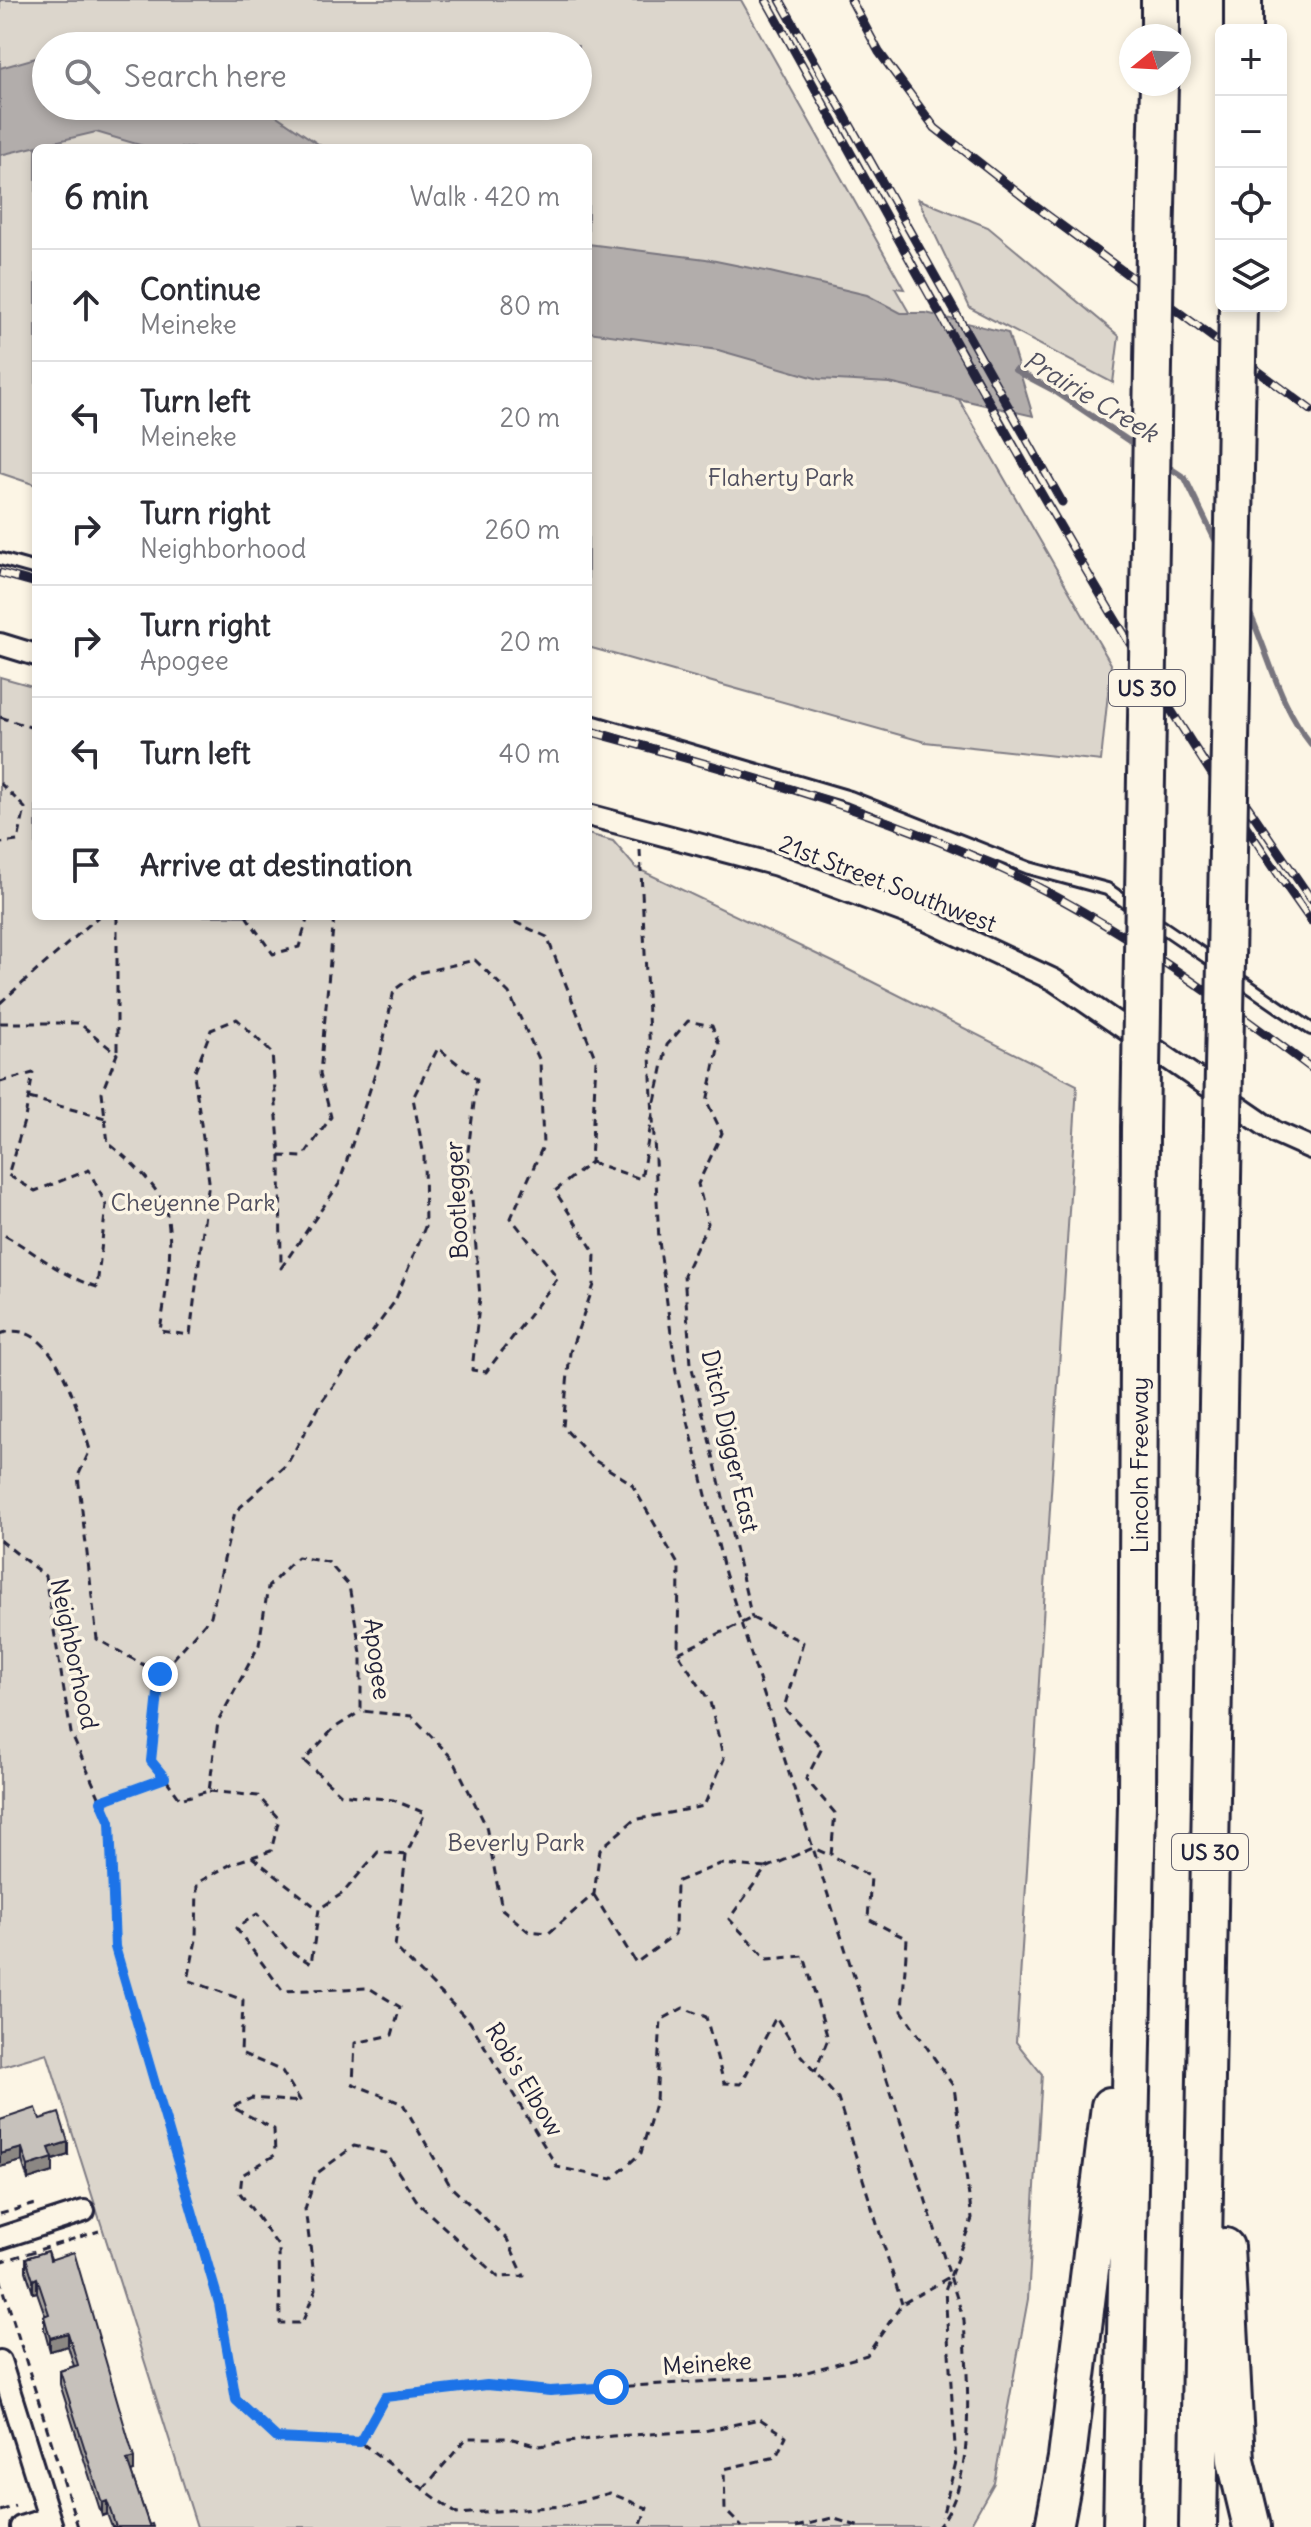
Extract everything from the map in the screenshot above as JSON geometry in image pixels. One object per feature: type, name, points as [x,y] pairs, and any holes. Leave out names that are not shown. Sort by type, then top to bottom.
[{"type":"highway","points":[[1160,0],[1160,24]]},
{"type":"highway","points":[[1243,0],[1243,24]]},
{"type":"highway","name":"Lincoln Freeway","points":[[1137,1802],[1140,1129],[1159,96]]},
{"type":"highway","name":"US 30","points":[[1198,2527],[1238,312]]},
{"type":"highway","points":[[1054,2527],[1067,2458],[1109,2119],[1118,1937],[1137,1802]]},
{"type":"highway","name":"US 30","points":[[1122,2527],[1137,1802]]},
{"type":"highway","points":[[1208,1942],[1236,2460],[1252,2527]]},
{"type":"street","points":[[0,644],[32,654]]},
{"type":"street","name":"21st Street Southwest","points":[[592,816],[777,865],[926,920],[1040,973],[1275,1132],[1311,1148]]},
{"type":"street","points":[[0,2238],[84,2211]]},
{"type":"street","points":[[0,2361],[50,2523],[21,2527]]},
{"type":"lane","points":[[0,559],[32,568]]},
{"type":"lane","points":[[592,721],[850,797],[1029,868],[1107,889],[1311,1029]]},
{"type":"path","points":[[0,717],[32,728]]},
{"type":"path","points":[[0,783],[25,808],[18,841],[0,843]]},
{"type":"path","points":[[639,829],[659,1241],[676,1372],[725,1573],[964,2320],[968,2390],[964,2458],[954,2497],[939,2526]]},
{"type":"path","points":[[0,1003],[94,920]]},
{"type":"path","points":[[117,920],[117,1054],[102,1092],[108,1143],[133,1163],[165,1207],[169,1274],[160,1331],[190,1335],[209,1181],[194,1074],[211,1030],[237,1019],[272,1053],[280,1156],[303,1157],[331,1117],[320,1074],[334,920]]},
{"type":"path","points":[[249,920],[273,954],[299,947],[307,920]]},
{"type":"path","points":[[511,920],[547,937],[596,1060],[591,1162],[555,1191],[595,1253],[594,1285],[570,1352],[563,1427],[594,1460],[631,1483],[679,1566],[678,1653],[710,1702],[724,1759],[704,1806],[634,1820],[600,1849],[594,1894],[636,1963],[675,1934],[676,1882],[720,1864],[766,1868],[813,1848],[871,1877],[868,1919],[907,1939],[902,2011],[954,2087],[972,2219],[945,2290],[956,2462],[939,2526]]},
{"type":"path","name":"Bootlegger","points":[[160,1674],[211,1616],[235,1512],[287,1464],[323,1400],[395,1301],[425,1227],[424,1156],[413,1098],[438,1048],[477,1079],[468,1151],[480,1297],[472,1370],[486,1372],[558,1278],[511,1218],[543,1146],[540,1061],[509,993],[475,960],[418,973],[394,990],[379,1062],[339,1184],[281,1268],[280,1156]]},
{"type":"path","name":"Ditch Digger East","points":[[654,1107],[667,1045],[688,1021],[712,1026],[719,1044],[707,1102],[722,1133],[698,1184],[708,1223],[684,1275],[691,1364],[752,1618]]},
{"type":"path","points":[[0,1023],[79,1023],[117,1054]]},
{"type":"path","points":[[0,1082],[33,1073],[8,1175],[35,1191],[89,1170],[106,1205],[97,1287],[69,1279],[32,1249],[0,1233]]},
{"type":"path","points":[[29,1098],[105,1118]]},
{"type":"path","points":[[591,1162],[641,1179],[654,1107]]},
{"type":"path","points":[[0,1334],[10,1330],[39,1339],[71,1386],[90,1450],[78,1476],[97,1639],[160,1674],[151,1761],[180,1799],[209,1791],[258,1796],[279,1819],[271,1851],[197,1883],[196,1940],[188,1980],[243,2000],[241,2053],[282,2071],[301,2102],[252,2098],[232,2107],[274,2129],[275,2155],[242,2175],[240,2193],[279,2247],[280,2323],[302,2323],[316,2289],[305,2209],[316,2174],[354,2146],[386,2153],[419,2204],[498,2277],[524,2276],[507,2239],[451,2187],[403,2104],[353,2084],[355,2043],[392,2035],[400,2007],[369,1988],[283,1991],[236,1928],[257,1914],[287,1949],[311,1964],[319,1909],[343,1893],[378,1852],[406,1855],[425,1813],[393,1800],[341,1794],[304,1761],[333,1729],[361,1711]]},
{"type":"path","name":"Neighborhood","points":[[0,1540],[45,1576],[71,1733],[110,1822],[115,1947],[219,2303],[236,2400],[277,2438],[360,2442]]},
{"type":"path","name":"Apogee","points":[[209,1791],[218,1722],[259,1645],[268,1587],[297,1557],[328,1562],[349,1586],[361,1653],[361,1711],[412,1716],[453,1759],[486,1826],[502,1909],[528,1931],[549,1933],[594,1894]]},
{"type":"path","points":[[678,1653],[752,1618],[803,1642],[784,1708],[822,1748],[806,1779],[835,1813],[831,1855]]},
{"type":"path","points":[[101,1801],[165,1778]]},
{"type":"path","name":"Rob's Elbow","points":[[406,1855],[395,1947],[470,2022],[557,2167],[612,2179],[641,2153],[656,2100],[661,2020],[683,2008],[706,2017],[724,2083],[741,2084],[755,2064],[776,2017],[797,2051],[838,2099],[902,2304]]},
{"type":"path","points":[[252,1857],[319,1909]]},
{"type":"path","points":[[766,1868],[729,1919],[767,1959],[804,1956],[828,2039],[815,2072]]},
{"type":"path","points":[[0,2262],[99,2231]]},
{"type":"path","name":"Meineke","points":[[360,2442],[385,2397],[487,2385],[550,2391],[793,2376],[867,2355],[902,2304],[951,2276]]},
{"type":"path","points":[[0,2278],[78,2527]]},
{"type":"path","points":[[423,2489],[467,2438],[509,2438],[539,2446],[612,2436],[704,2431],[760,2419],[786,2436],[776,2457],[724,2469],[725,2510],[742,2527]]},
{"type":"path","points":[[360,2442],[457,2514],[562,2506],[610,2493],[647,2508],[640,2527]]},
{"type":"path","points":[[0,2511],[23,2504]]},
{"type":"path","points":[[796,2527],[832,2518],[860,2527]]},
{"type":"green space","name":"Flaherty Park","points":[[0,0],[741,0],[904,289],[895,288],[1111,664],[1101,761],[925,742],[592,648],[592,144],[32,144],[32,484],[0,473]]},
{"type":"green space","points":[[918,199],[988,227],[1119,336],[1113,383],[970,308]]},
{"type":"green space","name":"Beverly Park","points":[[0,677],[32,686],[32,920],[592,920],[592,835],[613,841],[636,868],[833,962],[1077,1085],[1016,2042],[1042,2074],[1028,2299],[994,2483],[969,2527],[197,2527],[47,2053],[0,2067]]},
{"type":"shaded area","points":[[32,59],[32,120],[283,120],[318,144],[136,144],[96,132],[46,144],[32,144],[32,147],[0,155],[0,68]]},
{"type":"shaded area","points":[[592,245],[706,259],[770,272],[867,295],[901,313],[926,313],[1008,333],[1033,416],[889,383],[819,379],[718,350],[592,333]]},
{"type":"building","points":[[36,2108],[40,2119],[59,2113],[68,2142],[49,2148],[53,2158],[28,2166],[22,2148],[0,2154],[0,2120]]},
{"type":"building","points":[[48,2251],[50,2260],[74,2252],[134,2458],[127,2460],[149,2525],[153,2527],[116,2527],[107,2501],[102,2503],[60,2371],[78,2365],[68,2333],[50,2338],[44,2316],[49,2314],[37,2278],[33,2280],[26,2258]]},
{"type":"waterway","name":"Prairie Creek","points":[[1015,370],[1053,390],[1138,447]]},
{"type":"waterway","name":"Prairie Creek","points":[[1164,464],[1185,478],[1218,546]]},
{"type":"waterway","name":"Prairie Creek","points":[[1247,607],[1282,695],[1311,744]]},
{"type":"railway","points":[[766,0],[1026,468],[1094,584],[1163,698],[1311,921]]},
{"type":"railway","points":[[780,0],[1062,502]]},
{"type":"railway","points":[[851,0],[879,52],[935,128],[1311,410]]},
{"type":"railway","points":[[0,573],[32,582]]},
{"type":"railway","points":[[592,732],[853,809],[956,848],[1006,871],[1126,937],[1311,1068]]},
{"type":"railway","points":[[1223,770],[1311,899]]},
{"type":"route","points":[[160,1674],[151,1761],[165,1778],[101,1801],[110,1822],[115,1947],[219,2303],[236,2400],[277,2438],[360,2442],[385,2397],[487,2385],[550,2391],[611,2387]]},
{"type":"park label","name":"Cheyenne Park","points":[[193,1202]]}]
